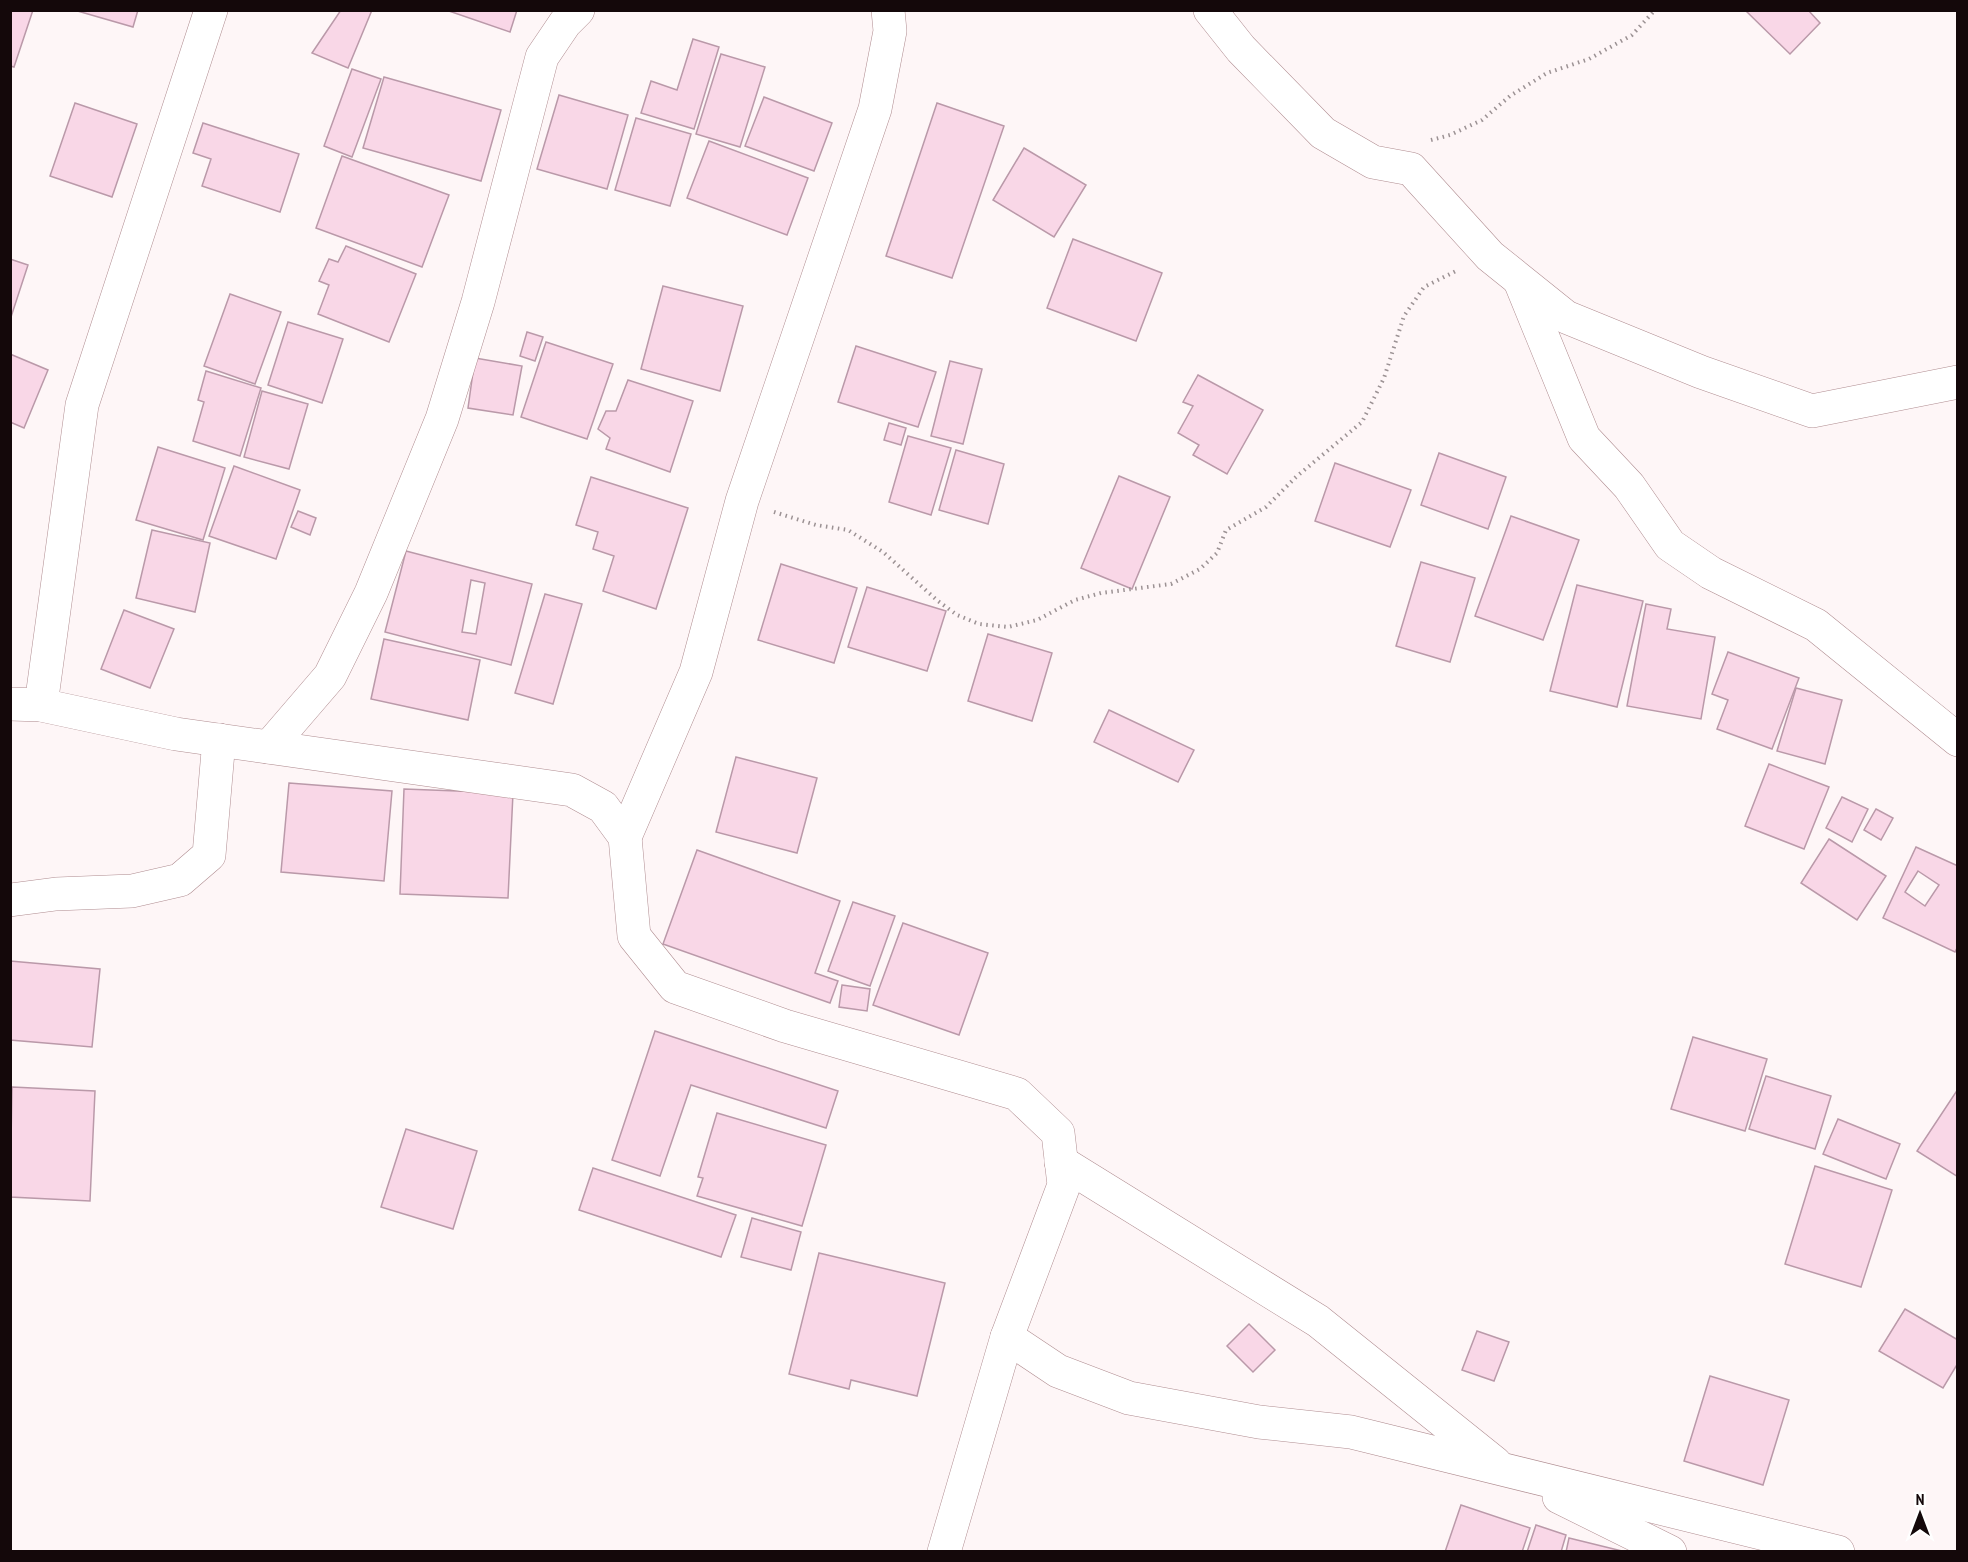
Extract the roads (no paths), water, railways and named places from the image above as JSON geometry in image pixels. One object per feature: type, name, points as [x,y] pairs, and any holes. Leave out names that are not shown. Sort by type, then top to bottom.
[{"type":"street","points":[[211,10],[82,405],[26,705],[176,734],[572,790],[603,807],[626,837]]},
{"type":"street","points":[[269,747],[330,676],[371,593],[442,419],[478,302],[542,57],[565,23],[578,10]]},
{"type":"street","points":[[888,10],[890,31],[874,109],[742,501],[696,672],[626,837],[634,936],[675,987],[784,1026],[1017,1094],[1058,1134],[1064,1185],[1007,1337],[944,1551]]},
{"type":"street","points":[[1210,10],[1241,49],[1323,133],[1373,162],[1411,169],[1490,256],[1566,317],[1701,372],[1812,411],[1958,382]]},
{"type":"street","points":[[1519,279],[1584,438],[1629,486],[1670,545],[1711,573],[1816,625],[1958,740]]},
{"type":"street","points":[[10,900],[56,894],[132,891],[180,880],[209,855],[219,740]]},
{"type":"street","points":[[1061,1162],[1318,1322],[1502,1469],[1670,1551]]},
{"type":"street","points":[[1007,1337],[1058,1371],[1128,1398],[1259,1422],[1351,1432],[1838,1551]]}]
